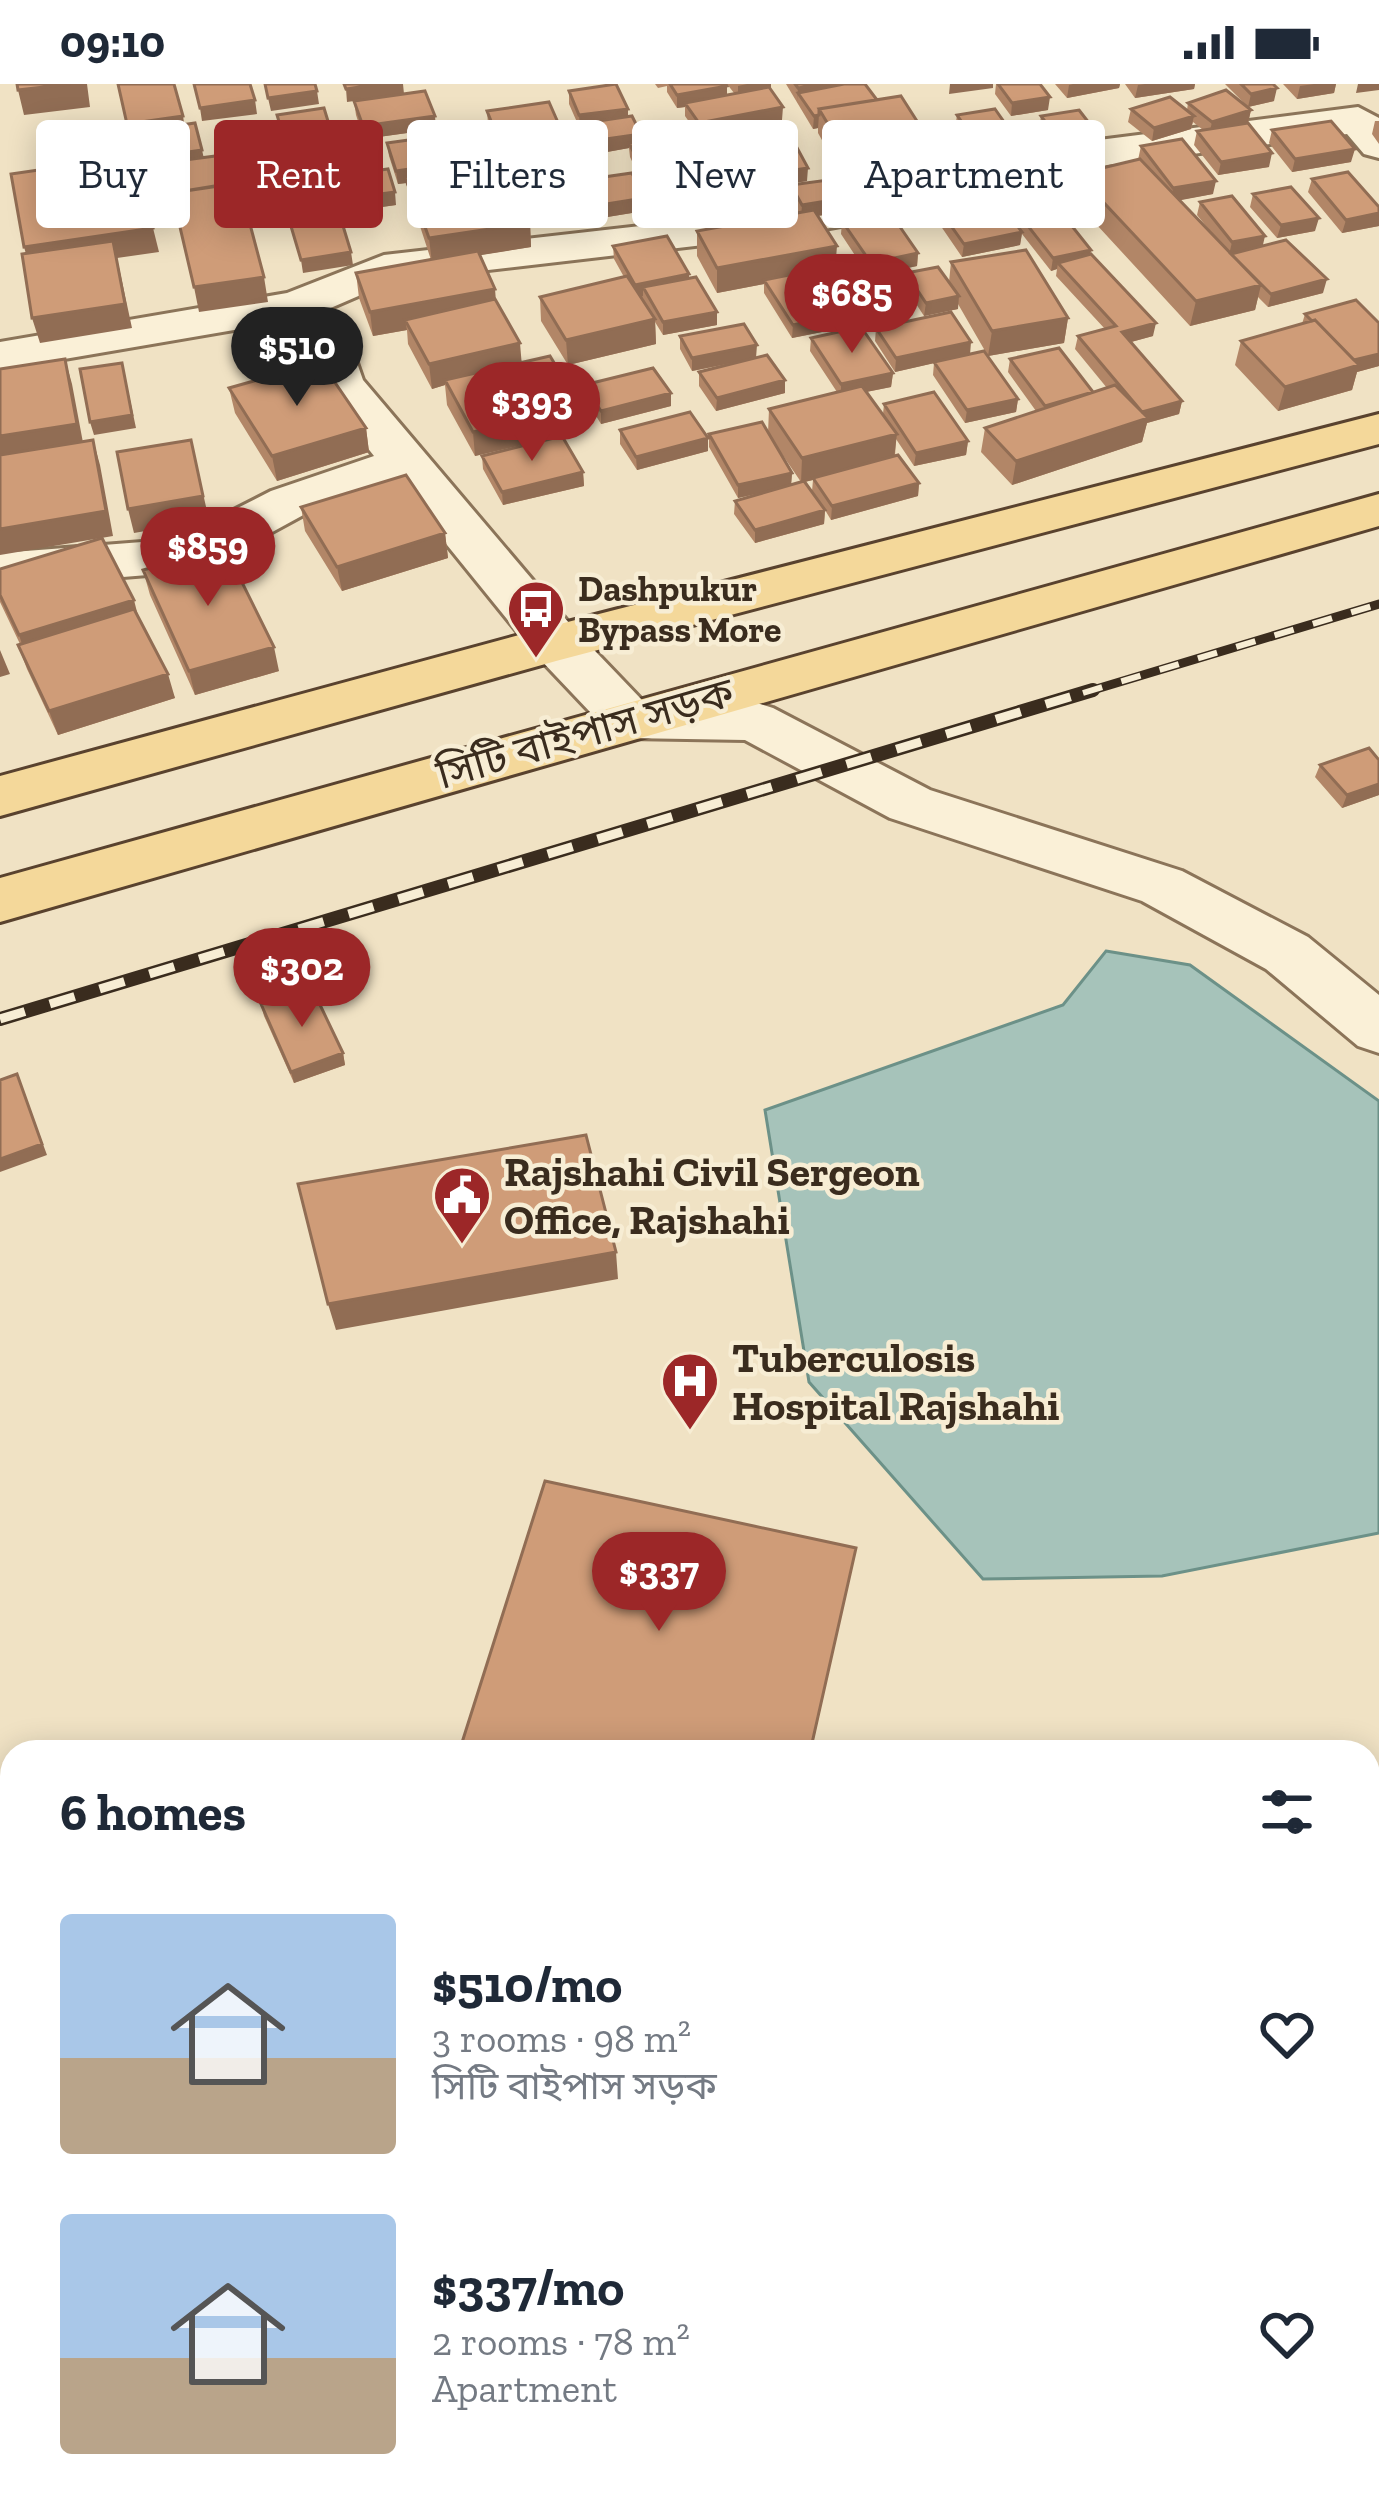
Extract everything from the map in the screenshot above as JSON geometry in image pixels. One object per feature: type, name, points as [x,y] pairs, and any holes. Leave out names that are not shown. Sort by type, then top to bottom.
[{"type":"main road","points":[[0,796],[556,643],[1379,429]]},
{"type":"main road","name":"সিটি বাইপাস সড়ক","points":[[0,901],[628,719],[1379,510]]},
{"type":"street","points":[[1207,101],[1237,136]]},
{"type":"street","points":[[0,356],[298,305],[384,269],[790,223],[1034,179],[1099,153],[1358,120],[1379,146]]},
{"type":"street","points":[[298,305],[326,340],[340,383],[556,643],[628,719],[754,721],[910,804],[1162,886],[1287,953],[1379,1029]]},
{"type":"street","points":[[0,570],[160,557],[234,531],[289,502],[406,462]]},
{"type":"water","points":[[1106,951],[1190,965],[1379,1101],[1379,1533],[1162,1576],[983,1579],[809,1382],[765,1110],[1063,1005]]},
{"type":"building","points":[[17,84],[70,84],[18,90]]},
{"type":"building","points":[[118,84],[174,84],[183,116],[126,120]]},
{"type":"building","points":[[194,84],[250,84],[255,100],[200,108]]},
{"type":"building","points":[[265,84],[315,84],[317,91],[268,98]]},
{"type":"building","points":[[616,84],[628,109],[579,115],[569,91]]},
{"type":"building","points":[[670,84],[726,84],[727,86],[677,95]]},
{"type":"building","points":[[865,84],[877,100],[819,109],[814,116],[798,93]]},
{"type":"building","points":[[998,84],[1040,84],[1050,97],[1012,103]]},
{"type":"building","points":[[1241,84],[1273,84],[1277,88],[1251,94]]},
{"type":"building","points":[[769,87],[783,107],[697,120],[685,103]]},
{"type":"building","points":[[1226,90],[1251,110],[1212,122],[1188,103]]},
{"type":"building","points":[[425,91],[435,116],[383,123],[361,120],[354,101]]},
{"type":"building","points":[[901,96],[916,120],[826,120],[819,109]]},
{"type":"building","points":[[1170,97],[1194,116],[1154,128],[1131,109]]},
{"type":"building","points":[[549,102],[557,120],[491,120],[487,111]]},
{"type":"building","points":[[324,108],[328,120],[279,120],[277,115]]},
{"type":"building","points":[[995,109],[1003,120],[960,120],[957,115]]},
{"type":"building","points":[[1079,110],[1087,120],[1044,120],[1041,116]]},
{"type":"building","points":[[632,116],[632,135],[608,139],[605,120]]},
{"type":"building","points":[[1331,121],[1355,149],[1295,159],[1272,130]]},
{"type":"building","points":[[195,123],[202,150],[190,152],[190,124]]},
{"type":"building","points":[[1248,123],[1272,153],[1221,162],[1197,131]]},
{"type":"building","points":[[1182,139],[1216,181],[1173,188],[1141,146]]},
{"type":"building","points":[[407,140],[407,169],[396,171],[387,143]]},
{"type":"building","points":[[798,150],[808,168],[798,169]]},
{"type":"building","points":[[214,156],[214,186],[190,190],[190,159]]},
{"type":"building","points":[[1140,159],[1261,285],[1196,301],[1105,204],[1105,167]]},
{"type":"building","points":[[388,169],[395,192],[383,194],[383,170]]},
{"type":"building","points":[[36,170],[36,228],[153,228],[24,247],[11,174]]},
{"type":"building","points":[[1348,172],[1379,207],[1379,213],[1346,220],[1312,179]]},
{"type":"building","points":[[632,173],[632,200],[608,204],[608,176]]},
{"type":"building","points":[[822,181],[822,202],[802,205],[798,184]]},
{"type":"building","points":[[214,187],[214,228],[251,228],[264,277],[194,287],[180,228],[190,228],[190,190]]},
{"type":"building","points":[[1291,187],[1319,218],[1281,225],[1253,194]]},
{"type":"building","points":[[1232,196],[1265,236],[1232,242],[1200,202]]},
{"type":"building","points":[[814,210],[837,246],[717,268],[697,231],[798,228],[798,213]]},
{"type":"building","points":[[291,228],[344,228],[351,252],[301,260]]},
{"type":"building","points":[[425,228],[496,228],[429,238]]},
{"type":"building","points":[[847,228],[901,228],[918,253],[871,263]]},
{"type":"building","points":[[953,228],[1019,228],[1022,232],[964,244]]},
{"type":"building","points":[[1030,228],[1073,228],[1091,250],[1053,258]]},
{"type":"building","points":[[667,236],[689,274],[635,285],[613,246]]},
{"type":"building","points":[[1286,240],[1327,279],[1271,294],[1231,254]]},
{"type":"building","points":[[113,241],[125,304],[32,318],[22,254]]},
{"type":"building","points":[[1026,250],[1068,318],[992,331],[951,262]]},
{"type":"building","points":[[478,251],[495,289],[370,312],[356,273]]},
{"type":"building","points":[[1091,254],[1156,323],[1122,332],[1182,401],[1142,412],[1078,336],[1116,326],[1058,263]]},
{"type":"building","points":[[938,267],[959,296],[926,303],[906,273]]},
{"type":"building","points":[[885,268],[911,306],[869,314],[845,276]]},
{"type":"building","points":[[814,270],[842,314],[793,325],[764,280]]},
{"type":"building","points":[[627,276],[655,319],[566,340],[540,297]]},
{"type":"building","points":[[696,277],[717,312],[663,322],[643,287]]},
{"type":"building","points":[[495,299],[520,343],[429,364],[405,320]]},
{"type":"building","points":[[1356,300],[1379,323],[1379,354],[1354,360],[1305,314]]},
{"type":"building","points":[[951,312],[971,342],[896,358],[876,328]]},
{"type":"building","points":[[1315,320],[1359,365],[1285,387],[1241,341]]},
{"type":"building","points":[[744,324],[757,345],[692,358],[680,336]]},
{"type":"building","points":[[861,327],[893,373],[841,384],[811,338]]},
{"type":"building","points":[[1059,348],[1093,392],[1045,406],[1010,359]]},
{"type":"building","points":[[984,351],[1018,399],[967,410],[934,362]]},
{"type":"building","points":[[767,355],[785,380],[717,398],[699,372]]},
{"type":"building","points":[[550,356],[580,406],[473,432],[445,380]]},
{"type":"building","points":[[65,359],[77,424],[0,436],[0,369]]},
{"type":"building","points":[[321,362],[366,428],[272,456],[229,388]]},
{"type":"building","points":[[122,363],[132,415],[90,422],[80,369]]},
{"type":"building","points":[[653,368],[671,393],[601,411],[584,385]]},
{"type":"building","points":[[1115,385],[1148,418],[1016,461],[985,428]]},
{"type":"building","points":[[862,386],[897,434],[802,458],[769,409]]},
{"type":"building","points":[[934,392],[968,441],[916,453],[884,404]]},
{"type":"building","points":[[690,412],[708,438],[636,457],[620,430]]},
{"type":"building","points":[[762,422],[792,473],[738,485],[709,434]]},
{"type":"building","points":[[562,436],[583,472],[502,492],[482,456]]},
{"type":"building","points":[[93,440],[106,511],[0,529],[0,455]]},
{"type":"building","points":[[191,440],[203,496],[128,509],[117,452]]},
{"type":"building","points":[[898,455],[919,483],[832,506],[813,478]]},
{"type":"building","points":[[406,475],[445,533],[337,567],[301,507]]},
{"type":"building","points":[[804,481],[825,510],[755,530],[735,501]]},
{"type":"building","points":[[102,538],[134,600],[19,635],[0,595],[0,569]]},
{"type":"building","points":[[225,548],[274,647],[189,671],[143,570]]},
{"type":"building","points":[[134,609],[168,674],[49,711],[18,645]]},
{"type":"building","points":[[1369,748],[1379,760],[1379,784],[1347,795],[1320,765]]},
{"type":"building","points":[[312,988],[343,1053],[291,1072],[261,1004]]},
{"type":"building","points":[[17,1074],[42,1144],[0,1159],[0,1080]]},
{"type":"building","name":"Rajshahi Civil Sergeon Office, Rajshahi","points":[[586,1135],[616,1252],[328,1304],[298,1184]]},
{"type":"building","points":[[545,1481],[856,1548],[813,1740],[463,1740]]},
{"type":"railway","points":[[1083,693],[1379,604]]},
{"type":"railway","points":[[0,1019],[1093,690]]},
{"type":"place","name":"Dashpukur Bypass More","points":[[536,660]]},
{"type":"place","name":"Rajshahi Civil Sergeon Office, Rajshahi","points":[[462,1246]]},
{"type":"place","name":"Tuberculosis Hospital Rajshahi","points":[[690,1432]]}]
